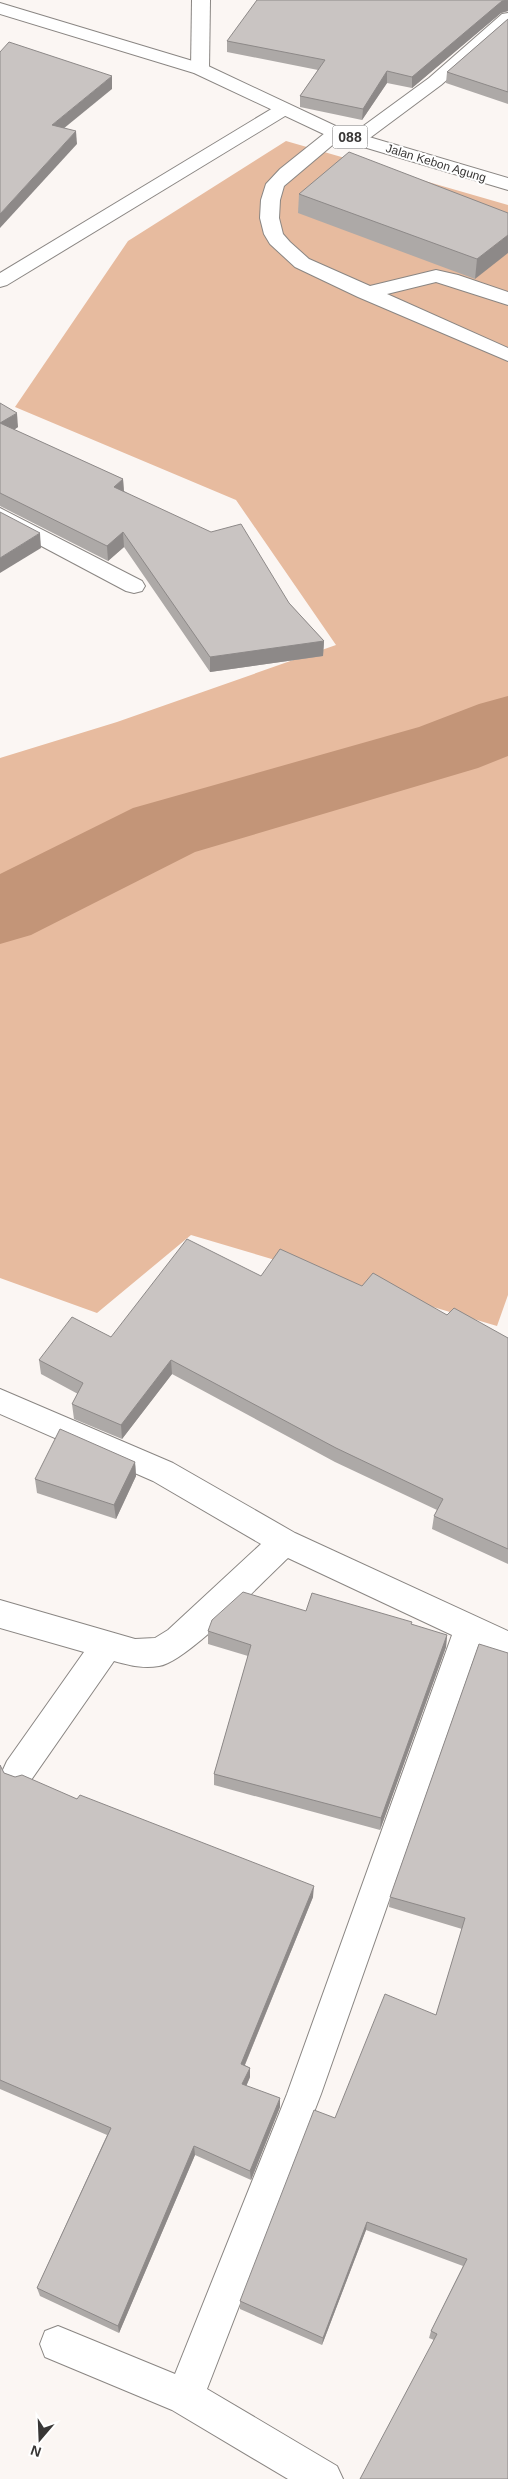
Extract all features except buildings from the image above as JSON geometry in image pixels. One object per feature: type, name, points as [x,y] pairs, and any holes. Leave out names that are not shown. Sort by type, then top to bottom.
[{"type":"street","points":[[200,69],[201,0]]},
{"type":"street","name":"Jalan Kebon Agung","points":[[2,11],[200,69],[336,133],[508,184]]},
{"type":"street","points":[[357,139],[406,106],[461,62],[508,18]]},
{"type":"street","points":[[0,281],[284,109]]},
{"type":"street","points":[[336,133],[324,147],[279,180],[269,197],[269,213],[275,238],[302,263],[365,293],[508,355]]},
{"type":"street","points":[[365,293],[436,276],[452,279],[508,299]]},
{"type":"street","points":[[0,514],[134,586]]},
{"type":"street","points":[[0,1401],[163,1472],[284,1542],[508,1646]]},
{"type":"street","points":[[0,1614],[135,1653],[160,1652],[179,1640],[284,1542]]},
{"type":"street","points":[[185,2397],[304,2094],[470,1627]]},
{"type":"street","points":[[18,1772],[107,1645]]},
{"type":"street","points":[[58,2344],[185,2397],[324,2479]]},
{"type":"shaded area","points":[[286,141],[508,205],[508,1295],[497,1326],[191,1235],[97,1313],[0,1278],[0,758],[117,722],[336,645],[236,500],[15,407],[128,241]]},
{"type":"waterway","points":[[0,912],[164,830],[448,748],[508,724]]}]
